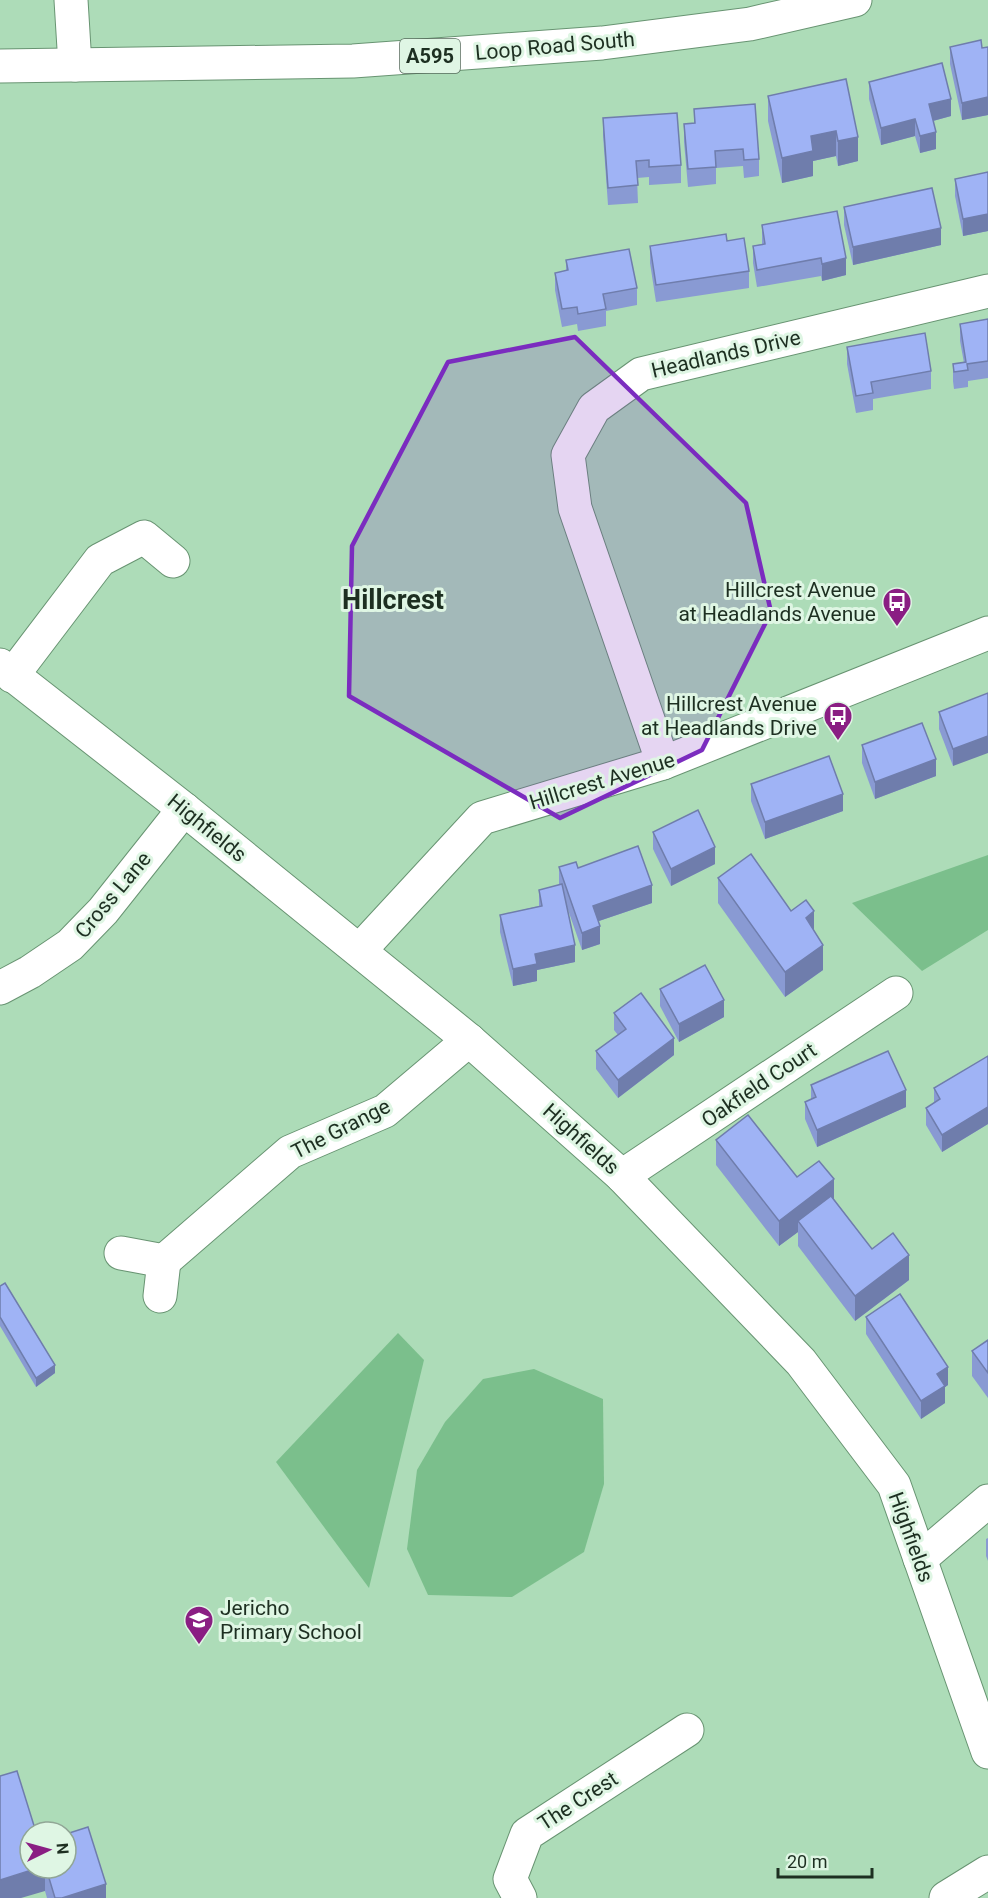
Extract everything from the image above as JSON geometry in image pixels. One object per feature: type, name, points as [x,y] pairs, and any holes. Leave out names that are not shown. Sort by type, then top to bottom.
[{"type":"main road","points":[[71,0],[75,65]]},
{"type":"main road","name":"Loop Road South","points":[[0,66],[353,61],[602,43],[750,24],[855,0]]},
{"type":"main road","name":"Headlands Drive","points":[[663,763],[575,508],[568,455],[594,408],[641,374],[988,291]]},
{"type":"main road","points":[[6,670],[100,560],[144,537],[172,561]]},
{"type":"main road","name":"Hillcrest Avenue","points":[[360,950],[482,818],[663,763],[988,633]]},
{"type":"main road","name":"Highfields","points":[[6,670],[184,809],[469,1040],[622,1176],[801,1362],[894,1485],[988,1752]]},
{"type":"main road","name":"Cross Lane","points":[[0,988],[30,972],[70,945],[103,911],[184,809]]},
{"type":"main road","name":"Oakfield Court","points":[[622,1176],[896,993]]},
{"type":"main road","name":"The Grange","points":[[164,1261],[290,1152],[386,1111],[469,1040]]},
{"type":"main road","points":[[121,1253],[164,1261],[159,1296]]},
{"type":"main road","points":[[920,1559],[988,1502]]},
{"type":"main road","name":"The Crest","points":[[520,1898],[510,1879],[527,1834],[687,1730]]},
{"type":"main road","points":[[946,1898],[988,1872]]},
{"type":"highlighted area","points":[[575,337],[746,503],[771,612],[702,750],[560,818],[349,696],[352,546],[448,362]]},
{"type":"green space","points":[[988,855],[988,930],[922,971],[852,903]]},
{"type":"green space","points":[[398,1333],[424,1360],[369,1588],[276,1462]]},
{"type":"green space","points":[[534,1369],[603,1399],[604,1484],[584,1552],[512,1597],[428,1595],[407,1549],[417,1470],[445,1422],[483,1379]]},
{"type":"building","points":[[981,40],[982,48],[988,47],[988,97],[962,103],[950,47]]},
{"type":"building","points":[[942,63],[951,99],[929,104],[936,132],[920,136],[915,119],[881,128],[869,82]]},
{"type":"building","points":[[846,79],[858,137],[838,141],[836,131],[811,136],[813,151],[782,158],[768,96]]},
{"type":"building","points":[[755,104],[759,159],[744,160],[743,149],[715,151],[716,167],[688,169],[684,124],[695,123],[694,109]]},
{"type":"building","points":[[677,113],[681,165],[649,167],[649,160],[636,161],[638,185],[608,188],[603,118]]},
{"type":"building","points":[[988,172],[988,214],[963,219],[955,179]]},
{"type":"building","points":[[932,188],[941,228],[853,247],[844,207]]},
{"type":"building","points":[[837,211],[846,258],[822,264],[821,258],[757,270],[753,246],[765,244],[762,225]]},
{"type":"building","points":[[726,234],[727,241],[744,238],[749,271],[656,285],[650,246]]},
{"type":"building","points":[[629,249],[637,288],[603,294],[606,309],[578,314],[577,307],[562,309],[555,273],[568,270],[566,260]]},
{"type":"building","points":[[988,319],[988,361],[967,364],[968,370],[954,372],[953,364],[966,362],[960,324]]},
{"type":"building","points":[[925,333],[931,371],[871,382],[873,393],[856,396],[847,347]]},
{"type":"building","points":[[988,693],[988,736],[953,749],[939,712]]},
{"type":"building","points":[[922,723],[936,759],[875,782],[862,745]]},
{"type":"building","points":[[829,756],[843,794],[765,822],[751,784]]},
{"type":"building","points":[[698,810],[715,847],[671,869],[653,832]]},
{"type":"building","points":[[638,846],[652,885],[593,906],[600,926],[582,933],[559,867],[576,862],[578,868]]},
{"type":"building","points":[[751,854],[791,911],[806,900],[814,911],[806,918],[823,945],[785,972],[718,878]]},
{"type":"building","points":[[562,884],[575,945],[535,954],[537,964],[513,969],[500,915],[542,906],[539,890]]},
{"type":"building","points":[[705,965],[724,1000],[679,1024],[660,989]]},
{"type":"building","points":[[641,993],[674,1038],[618,1080],[596,1051],[626,1029],[614,1013]]},
{"type":"building","points":[[888,1051],[906,1090],[817,1130],[805,1102],[816,1097],[811,1085]]},
{"type":"building","points":[[988,1056],[988,1107],[942,1135],[926,1108],[940,1099],[934,1088]]},
{"type":"building","points":[[748,1115],[797,1177],[819,1161],[834,1179],[779,1221],[716,1140]]},
{"type":"building","points":[[831,1196],[872,1249],[893,1233],[909,1255],[855,1296],[798,1221]]},
{"type":"building","points":[[5,1283],[55,1365],[36,1378],[0,1317],[0,1286]]},
{"type":"building","points":[[900,1294],[948,1367],[937,1374],[945,1386],[921,1401],[866,1317]]},
{"type":"building","points":[[988,1340],[988,1373],[972,1351]]},
{"type":"building","points":[[17,1771],[32,1820],[18,1820],[18,1874],[0,1880],[0,1776]]},
{"type":"building","points":[[88,1827],[106,1884],[62,1898],[55,1898],[50,1880],[78,1880],[78,1830]]},
{"type":"place","name":"Hillcrest Avenue at Headlands Avenue","points":[[897,628]]},
{"type":"place","name":"Hillcrest Avenue at Headlands Drive","points":[[838,742]]},
{"type":"place","name":"Jericho Primary School","points":[[199,1646]]},
{"type":"district","name":"Hillcrest","points":[[393,600]]}]
